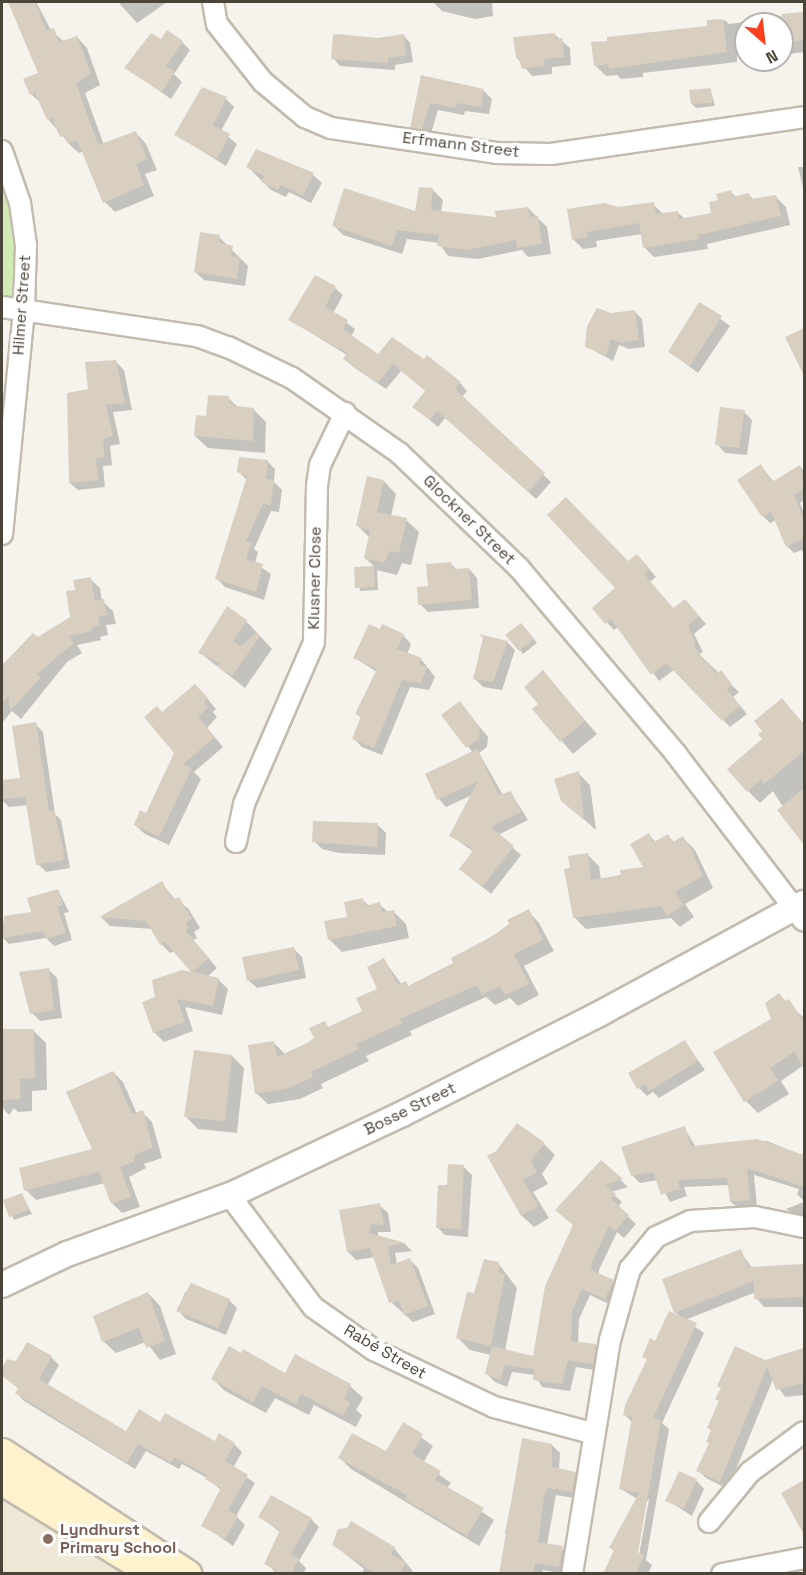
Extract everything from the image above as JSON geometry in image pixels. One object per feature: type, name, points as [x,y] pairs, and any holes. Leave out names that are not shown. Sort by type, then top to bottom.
[{"type":"main road","points":[[5,1468],[144,1560],[188,1574]]},
{"type":"street","name":"Erfmann Street","points":[[213,2],[218,24],[263,82],[305,117],[331,128],[496,153],[551,154],[804,117]]},
{"type":"street","name":"Hilmer Street","points":[[2,151],[24,223],[24,310],[2,534]]},
{"type":"street","name":"Glockner Street","points":[[2,307],[197,336],[256,359],[345,413],[399,453],[519,568],[676,754],[801,910]]},
{"type":"street","name":"Klusner Close","points":[[236,842],[244,804],[314,642],[317,486],[320,465],[345,413]]},
{"type":"street","name":"Bosse Street","points":[[2,1285],[67,1254],[233,1194],[514,1058],[801,910]]},
{"type":"street","name":"Rabé Street","points":[[233,1194],[237,1205],[313,1307],[374,1350],[494,1407],[592,1433]]},
{"type":"street","points":[[572,1574],[592,1433],[619,1301],[630,1269],[656,1237],[679,1224],[706,1218],[755,1216],[804,1227]]},
{"type":"street","points":[[709,1522],[750,1472],[804,1432]]},
{"type":"street","points":[[722,1574],[804,1558]]},
{"type":"shaded area","name":"Lyndhurst Primary School","points":[[2,1482],[152,1573],[2,1573]]},
{"type":"green space","points":[[2,157],[20,207],[23,309],[2,306]]},
{"type":"building","points":[[8,2],[35,2],[46,30],[54,28],[59,42],[77,36],[91,74],[76,83],[98,145],[136,131],[147,159],[136,164],[144,185],[103,203],[77,140],[68,144],[64,135],[60,137],[52,118],[47,120],[35,93],[30,95],[23,79],[38,73]]},
{"type":"building","points":[[804,12],[804,40],[794,41],[794,13]]},
{"type":"building","points":[[723,19],[727,52],[609,69],[608,64],[594,66],[591,42],[607,41],[607,37],[707,26],[707,20]]},
{"type":"building","points":[[167,30],[183,41],[166,66],[175,72],[162,92],[124,68],[151,33],[161,39]]},
{"type":"building","points":[[555,33],[555,39],[562,38],[564,57],[544,59],[545,66],[522,69],[519,58],[516,58],[513,37]]},
{"type":"building","points":[[404,34],[406,55],[388,58],[388,63],[331,59],[333,35],[377,38]]},
{"type":"building","points":[[421,75],[484,89],[481,107],[457,103],[456,108],[430,103],[422,130],[410,128]]},
{"type":"building","points":[[202,87],[227,97],[213,125],[230,134],[217,159],[174,135]]},
{"type":"building","points":[[711,88],[712,103],[691,104],[689,90]]},
{"type":"building","points":[[256,149],[314,173],[303,196],[281,185],[278,190],[261,182],[264,176],[246,167]]},
{"type":"building","points":[[419,187],[433,188],[431,210],[496,217],[495,211],[528,207],[530,217],[538,216],[542,244],[517,248],[516,240],[467,250],[437,246],[439,235],[397,230],[392,246],[332,226],[344,188],[415,211]]},
{"type":"building","points":[[731,190],[733,197],[749,193],[751,199],[776,195],[781,216],[698,235],[699,239],[643,248],[639,223],[587,232],[588,237],[572,240],[567,209],[605,203],[618,207],[654,202],[656,214],[678,211],[679,219],[711,213],[709,202],[718,200],[716,194]]},
{"type":"building","points":[[200,232],[220,235],[219,242],[233,246],[231,256],[240,257],[237,279],[194,272]]},
{"type":"building","points":[[315,275],[336,286],[325,307],[348,320],[343,329],[378,354],[392,337],[424,359],[427,355],[461,382],[455,389],[545,473],[528,492],[437,411],[430,420],[412,407],[425,391],[393,364],[378,383],[343,359],[347,353],[288,320]]},
{"type":"building","points":[[699,302],[722,316],[690,366],[668,352]]},
{"type":"building","points":[[597,308],[611,313],[635,310],[639,340],[621,343],[611,339],[606,355],[585,347],[587,326]]},
{"type":"building","points":[[804,328],[804,376],[785,337]]},
{"type":"building","points":[[116,360],[125,403],[106,405],[113,436],[103,439],[105,457],[96,458],[98,480],[69,483],[67,393],[88,389],[85,362]]},
{"type":"building","points":[[208,395],[229,396],[229,402],[236,406],[254,408],[253,441],[194,436],[196,415],[206,416]]},
{"type":"building","points":[[720,407],[745,410],[739,448],[715,445]]},
{"type":"building","points":[[239,457],[268,460],[266,479],[274,480],[271,505],[263,504],[246,541],[251,543],[246,559],[263,564],[256,592],[215,579],[247,476],[237,472]]},
{"type":"building","points":[[761,464],[772,482],[800,465],[804,489],[794,495],[804,520],[804,538],[786,547],[771,512],[762,517],[737,480]]},
{"type":"building","points":[[367,476],[384,480],[377,512],[407,518],[399,553],[390,551],[384,563],[364,558],[370,531],[356,525]]},
{"type":"building","points":[[566,497],[628,561],[637,554],[650,569],[644,574],[673,608],[685,599],[699,616],[688,626],[696,644],[693,646],[717,674],[721,670],[732,684],[727,689],[740,706],[722,721],[666,663],[651,675],[611,619],[605,624],[592,608],[615,588],[547,515]]},
{"type":"building","points":[[451,562],[452,569],[469,568],[472,600],[418,605],[417,587],[428,586],[426,564]]},
{"type":"building","points":[[374,566],[375,587],[355,588],[354,567]]},
{"type":"building","points":[[91,577],[95,601],[104,599],[107,615],[98,616],[100,626],[92,627],[92,631],[69,636],[74,643],[37,674],[41,677],[10,711],[8,696],[2,703],[2,665],[33,633],[38,637],[70,617],[66,591],[75,590],[73,580]]},
{"type":"building","points":[[227,606],[247,620],[233,641],[241,646],[257,632],[260,636],[232,676],[217,666],[220,663],[198,653]]},
{"type":"building","points":[[521,623],[534,639],[519,651],[505,635]]},
{"type":"building","points":[[369,624],[380,629],[382,624],[404,634],[397,649],[422,658],[419,664],[427,667],[421,683],[402,680],[374,748],[352,739],[361,716],[355,714],[377,669],[353,658]]},
{"type":"building","points":[[479,634],[508,641],[493,682],[473,679],[483,638]]},
{"type":"building","points":[[543,670],[585,721],[560,742],[532,709],[538,704],[524,687]]},
{"type":"building","points":[[195,684],[208,698],[204,702],[208,707],[198,717],[215,737],[183,764],[192,768],[159,837],[134,825],[140,810],[146,813],[174,753],[144,717],[157,706],[162,712]]},
{"type":"building","points":[[782,698],[804,725],[804,751],[764,784],[761,779],[747,792],[727,769],[762,739],[758,734],[762,731],[754,721]]},
{"type":"building","points":[[460,701],[480,728],[479,739],[466,748],[441,715]]},
{"type":"building","points":[[36,722],[49,811],[54,810],[64,852],[63,860],[36,865],[25,797],[2,799],[2,780],[20,778],[12,726]]},
{"type":"building","points":[[477,749],[499,795],[511,791],[521,812],[491,827],[514,846],[482,887],[459,869],[472,852],[470,847],[449,836],[478,781],[437,800],[425,774]]},
{"type":"building","points":[[579,771],[584,820],[561,801],[554,779]]},
{"type":"building","points":[[804,788],[804,845],[777,810]]},
{"type":"building","points":[[313,821],[378,823],[377,847],[312,842]]},
{"type":"building","points":[[649,833],[654,842],[668,834],[673,842],[683,836],[692,851],[703,876],[675,892],[684,905],[667,916],[661,906],[573,918],[564,869],[570,868],[568,856],[588,853],[591,880],[621,875],[620,870],[643,867],[630,844]]},
{"type":"building","points":[[162,881],[173,900],[179,897],[192,919],[186,922],[189,928],[185,930],[209,958],[193,972],[219,978],[213,1006],[177,999],[185,1022],[153,1033],[142,1002],[155,997],[152,980],[182,970],[191,972],[165,942],[160,945],[146,921],[99,917]]},
{"type":"building","points":[[58,889],[63,905],[57,906],[66,933],[45,939],[43,931],[2,938],[4,916],[31,912],[27,898]]},
{"type":"building","points":[[363,898],[365,906],[380,902],[382,912],[394,910],[397,926],[328,940],[324,921],[347,917],[344,902]]},
{"type":"building","points":[[529,909],[543,940],[514,954],[529,984],[505,995],[500,986],[482,995],[477,985],[400,1019],[402,1023],[356,1044],[359,1049],[311,1072],[313,1077],[289,1088],[255,1094],[248,1045],[274,1041],[277,1057],[309,1042],[314,1038],[309,1028],[325,1021],[328,1027],[362,1011],[356,998],[377,989],[367,967],[384,958],[398,985],[406,981],[408,986],[453,963],[451,958],[510,925],[507,920]]},
{"type":"building","points":[[294,947],[299,970],[247,981],[242,957]]},
{"type":"building","points":[[49,968],[54,1010],[30,1014],[19,972]]},
{"type":"building","points":[[779,993],[785,1001],[789,999],[804,1022],[804,1068],[794,1052],[770,1068],[778,1081],[744,1102],[713,1052],[771,1019],[765,1003]]},
{"type":"building","points":[[2,1029],[34,1029],[35,1078],[20,1079],[20,1099],[2,1100]]},
{"type":"building","points":[[685,1040],[698,1061],[649,1091],[645,1084],[637,1089],[628,1073]]},
{"type":"building","points":[[194,1050],[232,1055],[225,1121],[184,1117]]},
{"type":"building","points":[[113,1071],[132,1114],[143,1110],[153,1148],[135,1154],[134,1162],[120,1167],[131,1197],[111,1204],[99,1172],[24,1191],[19,1168],[92,1149],[66,1092]]},
{"type":"building","points":[[517,1123],[545,1143],[531,1161],[537,1172],[523,1180],[538,1206],[521,1216],[487,1156],[496,1151]]},
{"type":"building","points":[[685,1126],[691,1146],[757,1139],[804,1155],[804,1187],[747,1168],[750,1200],[730,1202],[727,1178],[678,1180],[680,1189],[661,1195],[653,1172],[631,1176],[621,1147]]},
{"type":"building","points":[[601,1160],[623,1179],[605,1185],[616,1194],[611,1199],[629,1215],[615,1231],[609,1226],[592,1262],[591,1270],[614,1280],[605,1299],[582,1289],[572,1311],[571,1341],[596,1344],[593,1364],[568,1360],[562,1384],[533,1380],[534,1369],[505,1365],[500,1380],[485,1374],[492,1346],[533,1356],[545,1286],[573,1225],[555,1210]]},
{"type":"building","points":[[448,1164],[464,1165],[461,1229],[436,1228],[438,1185],[447,1185]]},
{"type":"building","points":[[22,1193],[29,1210],[9,1217],[3,1200]]},
{"type":"building","points":[[380,1203],[384,1225],[371,1224],[369,1233],[406,1243],[388,1246],[391,1265],[410,1258],[428,1306],[404,1315],[397,1296],[398,1301],[389,1303],[370,1248],[347,1252],[339,1210]]},
{"type":"building","points":[[741,1249],[748,1267],[804,1264],[804,1297],[754,1299],[754,1281],[674,1313],[662,1279]]},
{"type":"building","points":[[484,1259],[499,1262],[499,1272],[505,1274],[491,1346],[456,1338],[467,1292],[474,1293]]},
{"type":"building","points":[[191,1283],[230,1299],[218,1328],[176,1311]]},
{"type":"building","points":[[148,1292],[165,1341],[146,1348],[139,1328],[102,1342],[93,1316]]},
{"type":"building","points":[[669,1311],[697,1323],[653,1418],[661,1420],[638,1553],[644,1555],[636,1574],[603,1574],[614,1550],[609,1548],[639,1493],[619,1489],[632,1417],[623,1415],[625,1405],[647,1359],[642,1357],[650,1338],[655,1341]]},
{"type":"building","points":[[27,1342],[52,1356],[39,1379],[126,1431],[139,1409],[160,1422],[165,1413],[215,1441],[219,1433],[235,1443],[225,1461],[248,1475],[228,1510],[238,1516],[225,1539],[201,1526],[221,1488],[205,1479],[207,1475],[174,1457],[171,1463],[138,1444],[127,1463],[15,1393],[18,1388],[2,1376],[2,1368],[7,1359],[16,1361]]},
{"type":"building","points":[[229,1346],[241,1353],[243,1349],[285,1373],[295,1354],[351,1384],[344,1399],[350,1402],[343,1416],[301,1394],[296,1404],[262,1386],[253,1402],[211,1379]]},
{"type":"building","points":[[735,1346],[765,1360],[804,1348],[804,1383],[776,1390],[767,1367],[720,1482],[696,1471],[709,1443],[706,1442],[711,1430],[707,1428],[719,1401],[715,1399],[721,1388],[717,1386]]},
{"type":"building","points":[[403,1422],[423,1434],[412,1454],[441,1471],[435,1480],[484,1508],[467,1536],[404,1499],[407,1495],[338,1458],[352,1433],[386,1451]]},
{"type":"building","points":[[522,1438],[552,1444],[552,1467],[576,1472],[572,1492],[548,1488],[544,1496],[538,1542],[563,1546],[559,1567],[535,1563],[533,1574],[499,1574]]},
{"type":"building","points":[[679,1471],[697,1479],[684,1509],[665,1501]]},
{"type":"building","points":[[804,1480],[804,1535],[781,1493]]},
{"type":"building","points":[[271,1495],[312,1518],[291,1554],[299,1559],[291,1574],[282,1574],[264,1564],[280,1530],[258,1517]]},
{"type":"building","points":[[351,1521],[395,1547],[391,1554],[406,1563],[400,1574],[376,1574],[332,1545],[338,1529],[347,1528]]},
{"type":"place","name":"Lyndhurst Primary School","points":[[48,1539]]}]
